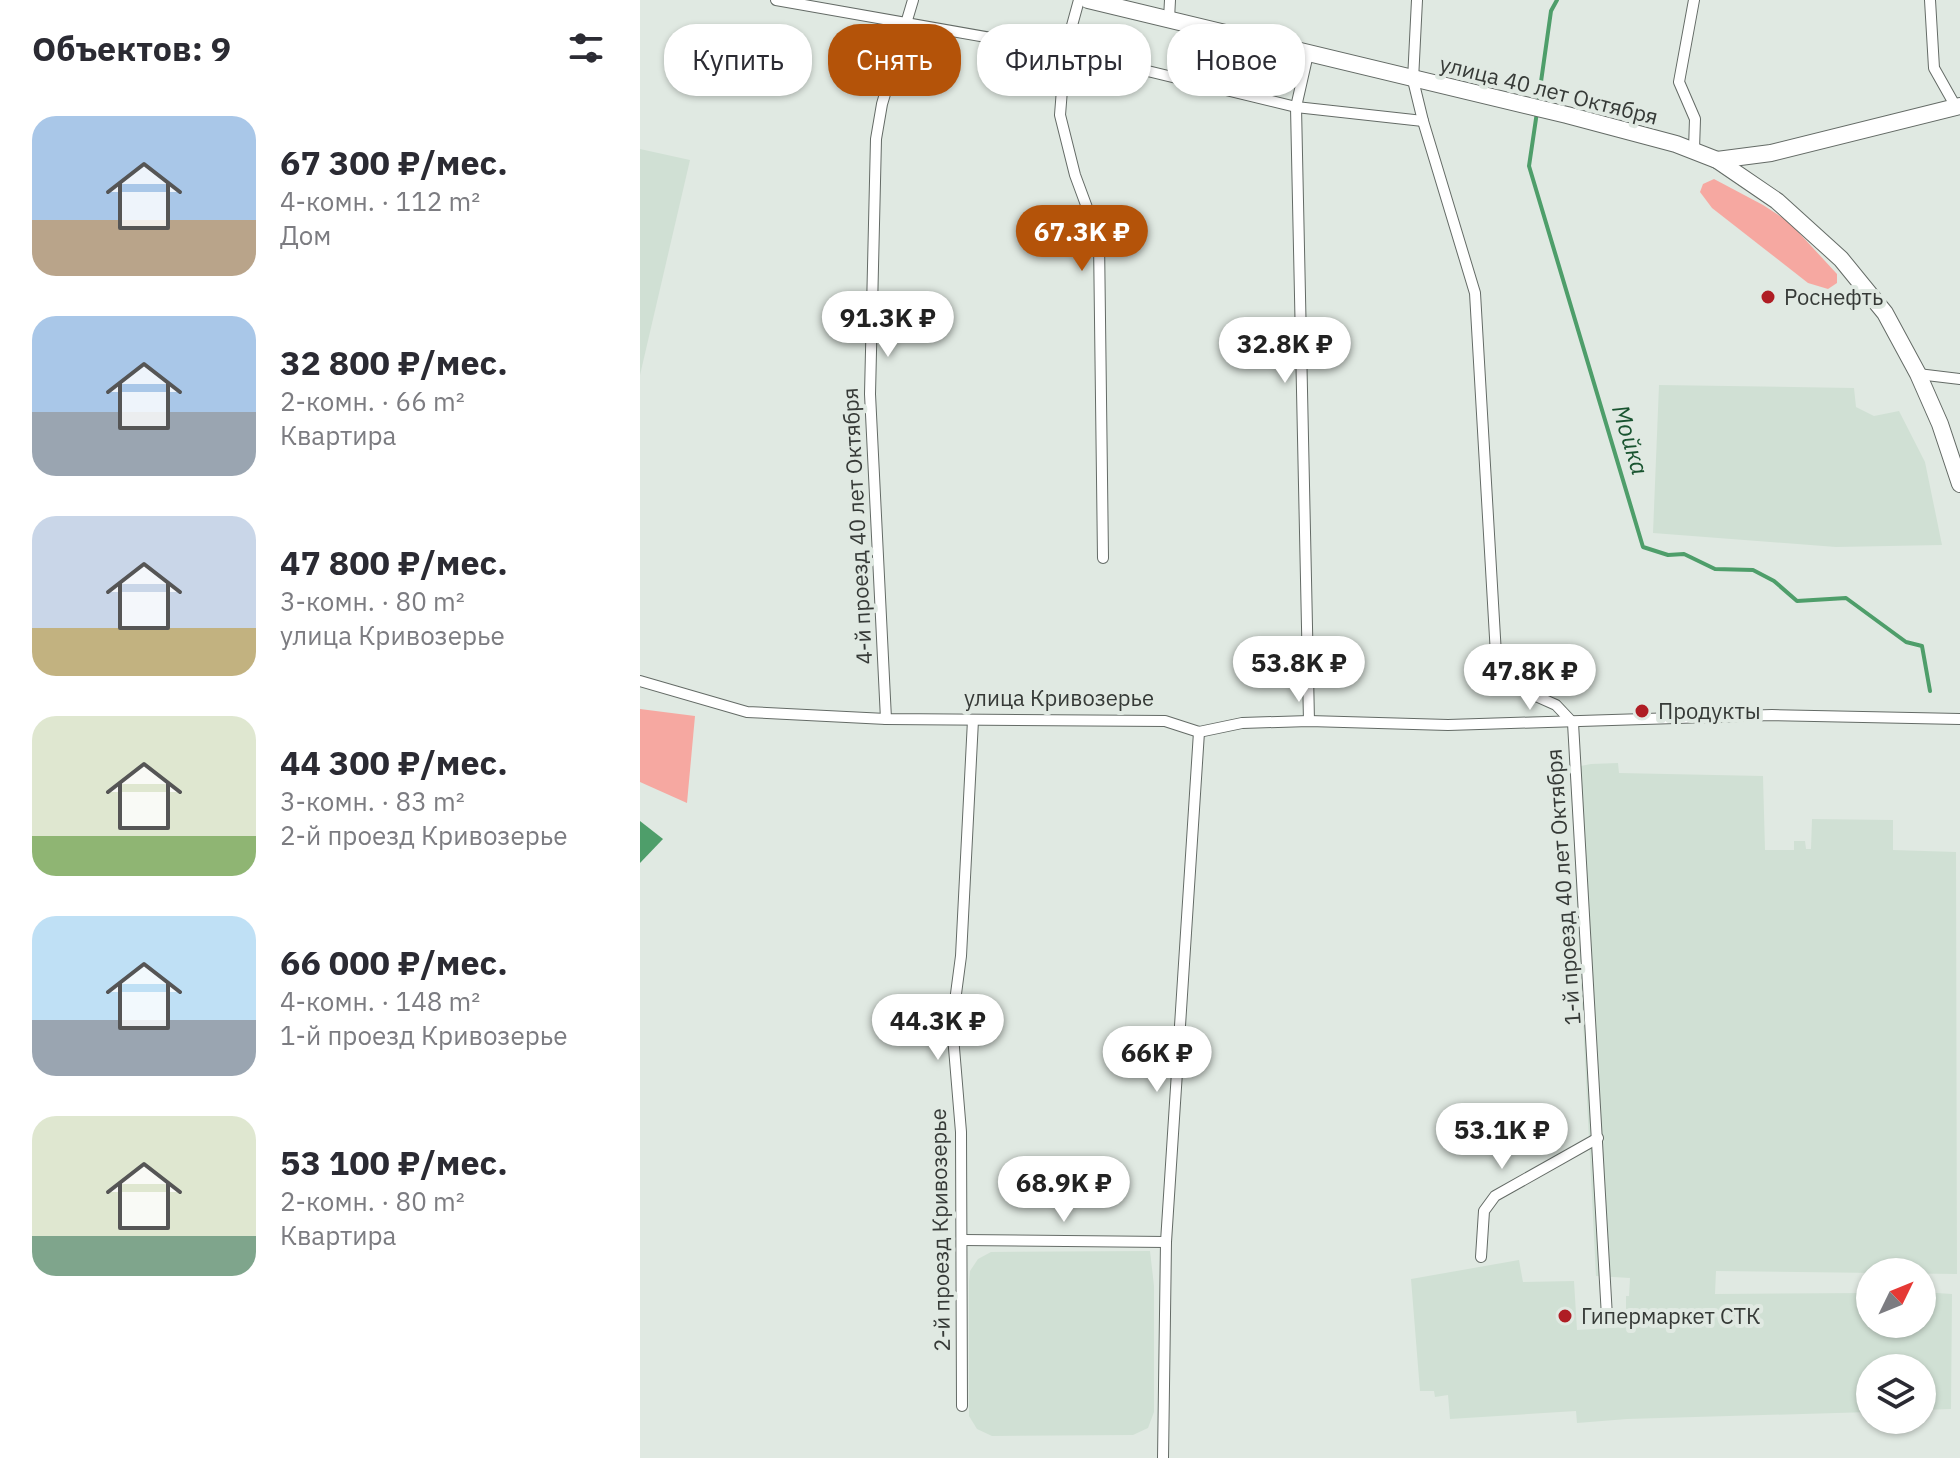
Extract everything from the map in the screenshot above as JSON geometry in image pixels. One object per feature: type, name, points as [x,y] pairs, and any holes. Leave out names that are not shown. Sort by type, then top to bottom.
[{"type":"main road","name":"улица 40 лет Октября","points":[[1088,0],[1567,115],[1694,149],[1717,160]]},
{"type":"main road","points":[[1717,160],[1771,153],[1958,107]]},
{"type":"main road","points":[[1717,160],[1777,201],[1841,259],[1885,313],[1918,374],[1940,424],[1960,484]]},
{"type":"street","points":[[776,0],[977,36]]},
{"type":"street","name":"4-й проезд 40 лет Октября","points":[[886,719],[870,394],[876,139],[882,104],[913,0]]},
{"type":"street","points":[[1072,24],[1079,0]]},
{"type":"street","points":[[1169,19],[1170,0]]},
{"type":"street","points":[[1151,72],[1296,107],[1423,121],[1413,80],[1417,0]]},
{"type":"street","points":[[1694,0],[1679,82],[1695,119],[1694,149]]},
{"type":"street","points":[[1930,0],[1934,68],[1958,107]]},
{"type":"street","points":[[1308,54],[1296,107],[1309,721]]},
{"type":"street","points":[[1061,96],[1060,115],[1075,175],[1099,240],[1103,558]]},
{"type":"street","name":"1-й проезд 40 лет Октября","points":[[1423,121],[1475,293],[1497,672],[1520,689],[1556,705],[1573,723],[1607,1317]]},
{"type":"street","points":[[1918,374],[1960,379]]},
{"type":"street","name":"улица Кривозерье","points":[[640,681],[747,712],[886,719],[1165,721],[1199,732],[1242,723],[1309,721],[1448,725],[1772,715],[1960,719]]},
{"type":"street","name":"2-й проезд Кривозерье","points":[[962,1406],[961,1132],[952,1024],[961,956],[973,720]]},
{"type":"street","points":[[1163,1458],[1166,1242],[1199,732]]},
{"type":"street","points":[[1481,1257],[1484,1211],[1495,1196],[1598,1138]]},
{"type":"street","points":[[963,1240],[1166,1242]]},
{"type":"shaded area","points":[[640,149],[690,160],[640,375]]},
{"type":"shaded area","points":[[1714,179],[1789,222],[1837,274],[1837,283],[1828,289],[1808,283],[1712,208],[1700,192],[1703,184]]},
{"type":"shaded area","points":[[1659,385],[1854,388],[1856,407],[1874,416],[1899,411],[1925,462],[1942,545],[1836,547],[1653,533]]},
{"type":"shaded area","points":[[640,709],[695,716],[687,803],[640,782]]},
{"type":"shaded area","points":[[1618,763],[1619,773],[1763,776],[1765,850],[1794,850],[1794,841],[1805,841],[1806,849],[1811,849],[1812,819],[1893,820],[1893,850],[1956,852],[1957,1274],[1936,1274],[1936,1258],[1856,1258],[1856,1273],[1716,1271],[1715,1294],[1856,1293],[1856,1338],[1936,1338],[1936,1293],[1952,1294],[1951,1409],[1936,1410],[1936,1354],[1856,1354],[1856,1412],[1577,1423],[1576,1411],[1450,1419],[1448,1395],[1435,1397],[1434,1391],[1420,1391],[1411,1279],[1519,1260],[1523,1282],[1574,1281],[1577,1330],[1626,1327],[1626,1296],[1629,1296],[1630,1278],[1596,1276],[1570,768]]},
{"type":"shaded area","points":[[640,821],[663,839],[640,863]]},
{"type":"shaded area","points":[[1150,1251],[1154,1286],[1154,1412],[1148,1428],[1133,1435],[992,1436],[977,1429],[969,1416],[969,1281],[970,1271],[978,1259],[991,1252]]},
{"type":"waterway","name":"Мойка","points":[[1538,103],[1551,11],[1557,0]]},
{"type":"waterway","name":"Мойка","points":[[1537,112],[1529,166],[1643,547],[1668,555],[1684,554],[1715,569],[1753,570],[1774,581],[1797,601],[1846,598],[1906,642],[1922,646],[1930,691]]},
{"type":"place","name":"Роснефть","points":[[1768,297]]},
{"type":"place","name":"Продукты","points":[[1642,711]]},
{"type":"place","name":"Гипермаркет СТК","points":[[1565,1316]]}]
